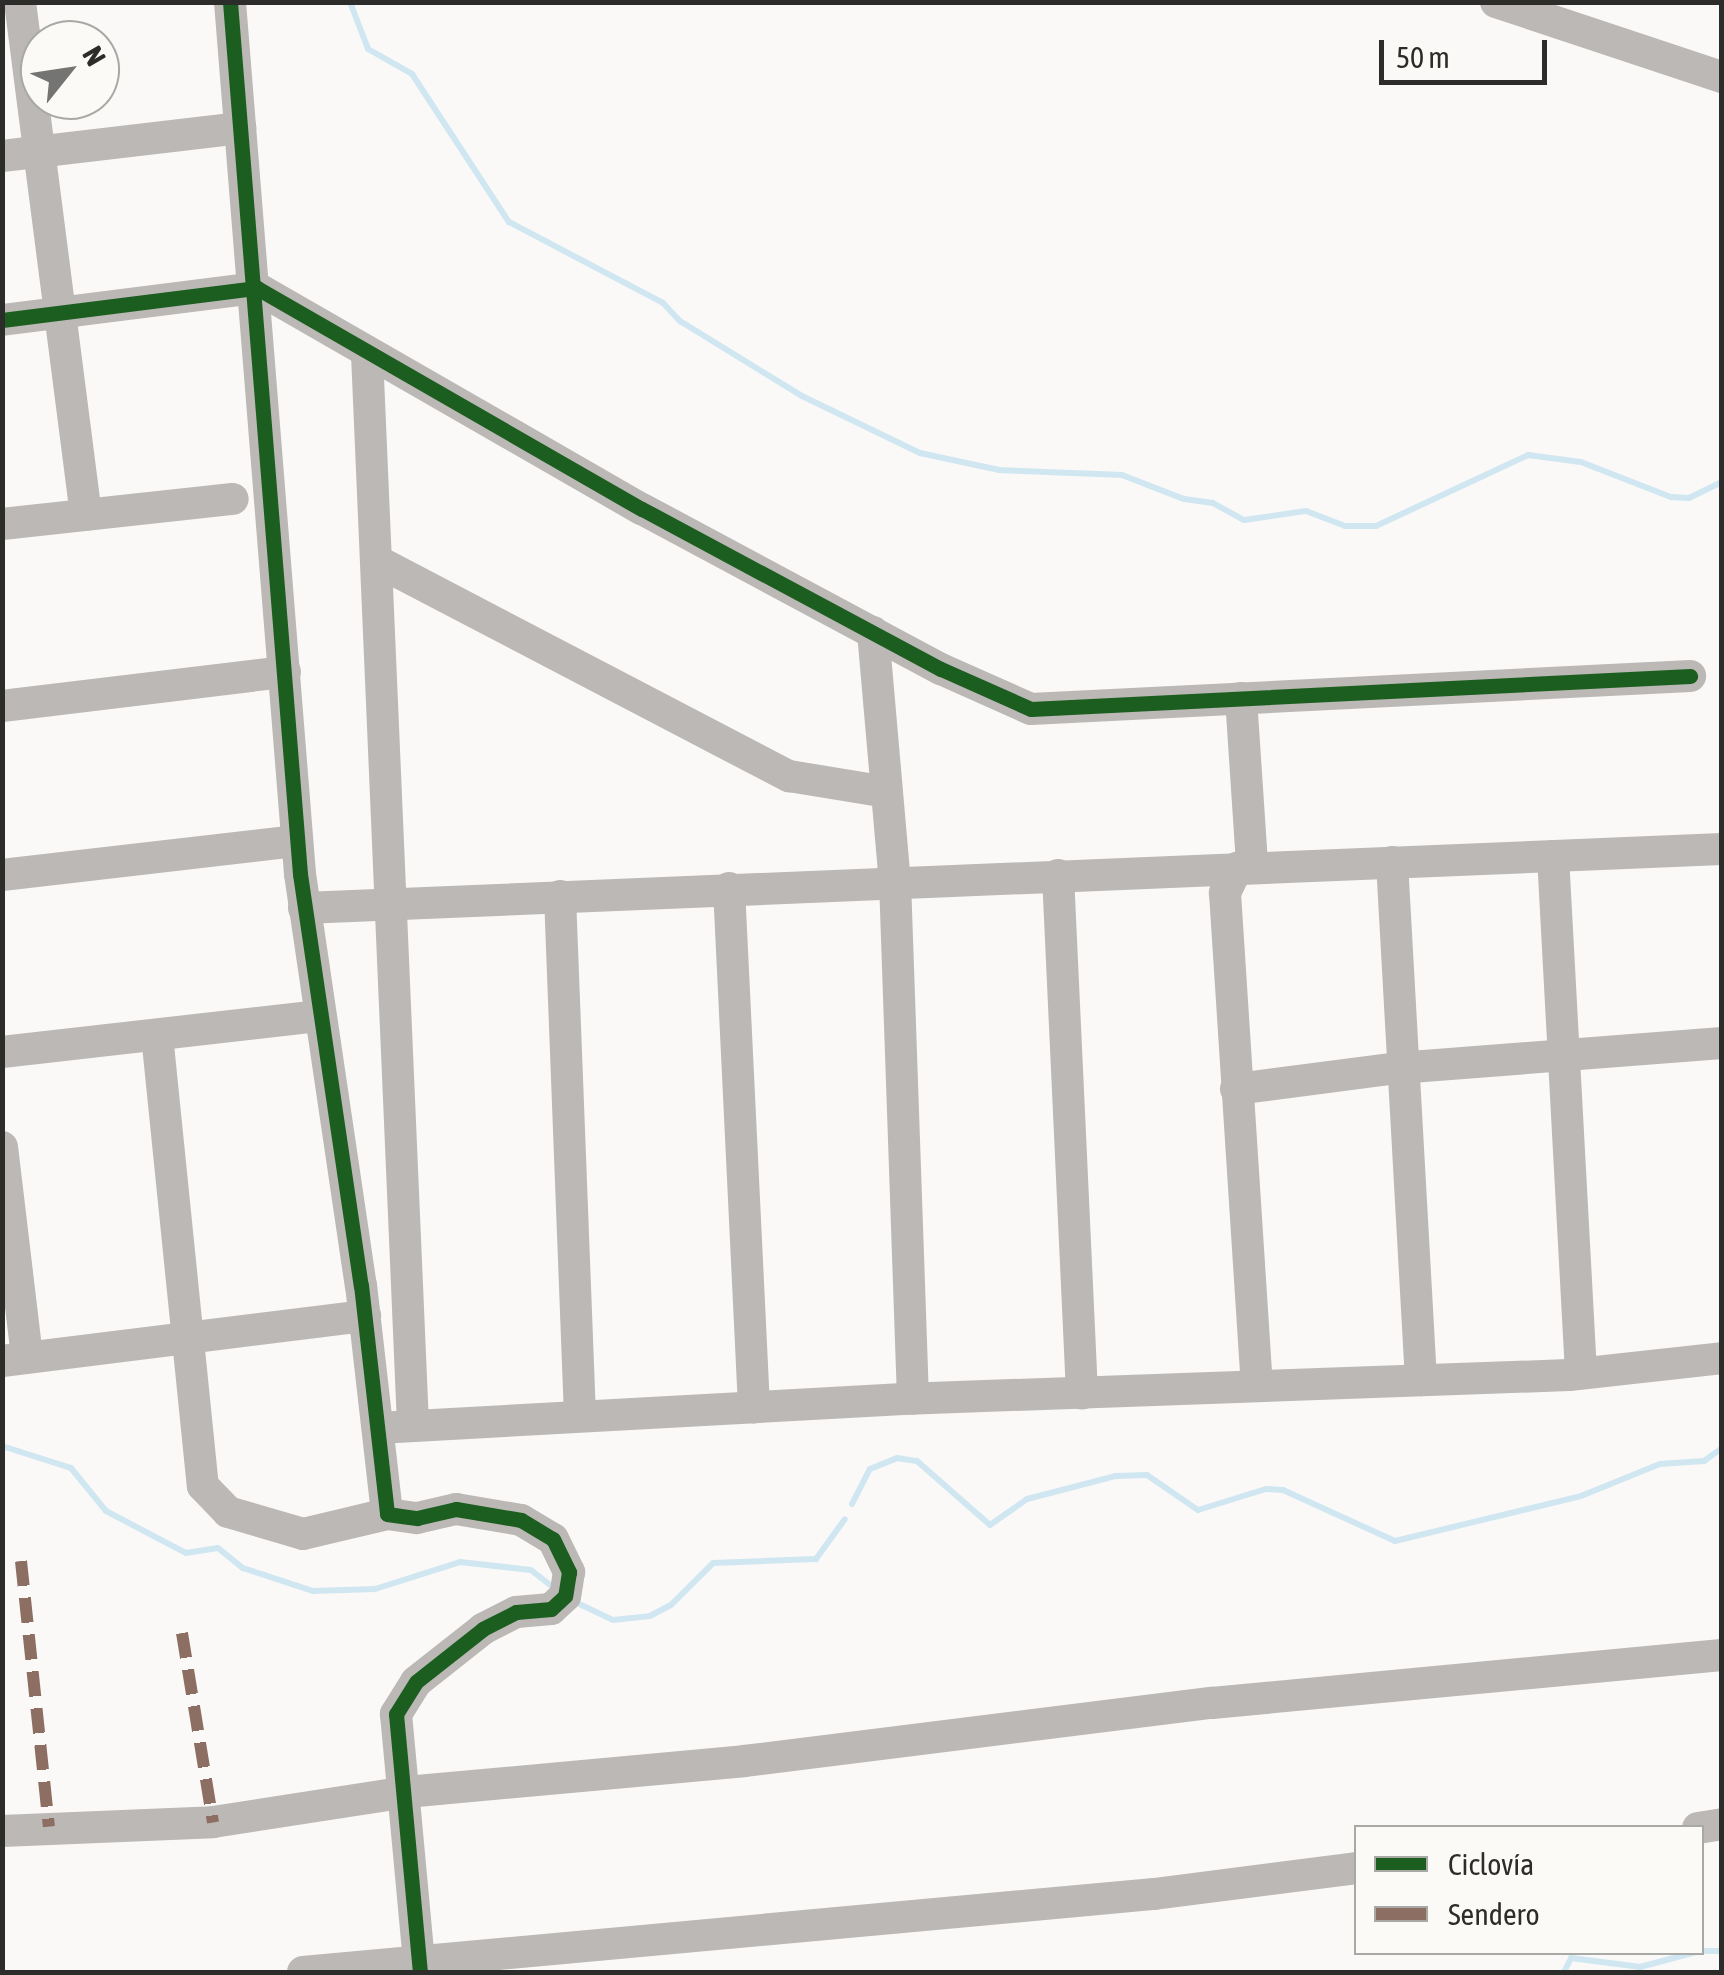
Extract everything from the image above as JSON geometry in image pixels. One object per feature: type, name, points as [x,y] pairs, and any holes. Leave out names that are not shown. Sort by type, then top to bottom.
[{"type":"street","points":[[20,2],[86,515]]},
{"type":"street","points":[[230,2],[257,288],[297,841],[365,1316],[387,1514]]},
{"type":"street","points":[[1496,2],[1722,77]]},
{"type":"street","points":[[2,156],[240,128]]},
{"type":"street","points":[[2,320],[257,288],[368,354],[873,632],[1030,708],[1690,676]]},
{"type":"street","points":[[368,354],[413,1426]]},
{"type":"street","points":[[2,524],[233,499]]},
{"type":"street","points":[[377,561],[789,776],[886,792]]},
{"type":"street","points":[[873,632],[894,882],[913,1399]]},
{"type":"street","points":[[2,706],[285,672]]},
{"type":"street","points":[[1241,698],[1252,862],[1237,868],[1225,893],[1256,1386]]},
{"type":"street","points":[[2,875],[297,841]]},
{"type":"street","points":[[304,908],[1722,849]]},
{"type":"street","points":[[1554,856],[1581,1373]]},
{"type":"street","points":[[1392,862],[1421,1380]]},
{"type":"street","points":[[1058,875],[1082,1392]]},
{"type":"street","points":[[729,888],[754,1406]]},
{"type":"street","points":[[560,896],[580,1416]]},
{"type":"street","points":[[2,1052],[320,1016]]},
{"type":"street","points":[[156,1034],[203,1486],[228,1512],[303,1534],[387,1514],[417,1518],[456,1510],[521,1520],[553,1539],[569,1572],[565,1596],[552,1609],[516,1612],[483,1629],[416,1682],[396,1714],[419,1967]]},
{"type":"street","points":[[1236,1089],[1404,1067],[1722,1044]]},
{"type":"street","points":[[2,1146],[14,1359],[365,1316]]},
{"type":"street","points":[[378,1428],[754,1406],[1581,1373],[1722,1358]]},
{"type":"street","points":[[2,1831],[213,1822],[406,1792],[1722,1654]]},
{"type":"street","points":[[303,1972],[419,1967],[1154,1894],[1354,1868]]},
{"type":"waterway","points":[[350,2],[368,49],[412,74],[509,222],[663,303],[680,321],[802,396],[920,453],[999,470],[1122,475],[1184,499],[1213,503],[1244,520],[1306,511],[1345,526],[1376,526],[1528,455],[1581,462],[1671,497],[1689,498],[1722,482]]},
{"type":"waterway","points":[[2,1446],[71,1468],[106,1511],[186,1553],[218,1548],[243,1568],[313,1591],[375,1589],[460,1562],[531,1570],[554,1588]]},
{"type":"waterway","points":[[852,1504],[870,1469],[897,1458],[917,1461],[990,1525],[1027,1499],[1116,1476],[1147,1475],[1198,1510],[1266,1489],[1283,1490],[1395,1541],[1581,1496],[1660,1464],[1704,1461],[1722,1448]]},
{"type":"waterway","points":[[573,1601],[613,1620],[650,1616],[671,1605],[713,1563],[816,1559],[845,1519]]},
{"type":"waterway","points":[[1704,1951],[1722,1951]]},
{"type":"waterway","points":[[1564,1972],[1571,1958],[1640,1967],[1685,1955]]},
{"type":"marked path","points":[[21,1561],[49,1827]]},
{"type":"marked path","points":[[182,1633],[213,1822]]},
{"type":"cycle path","points":[[230,2],[300,874],[361,1285],[387,1514],[417,1518],[456,1509],[521,1520],[553,1539],[569,1572],[565,1596],[551,1609],[516,1612],[483,1629],[416,1682],[396,1714],[420,1972]]},
{"type":"cycle path","points":[[2,320],[257,288],[642,509],[941,669],[1031,709],[1690,676]]}]
